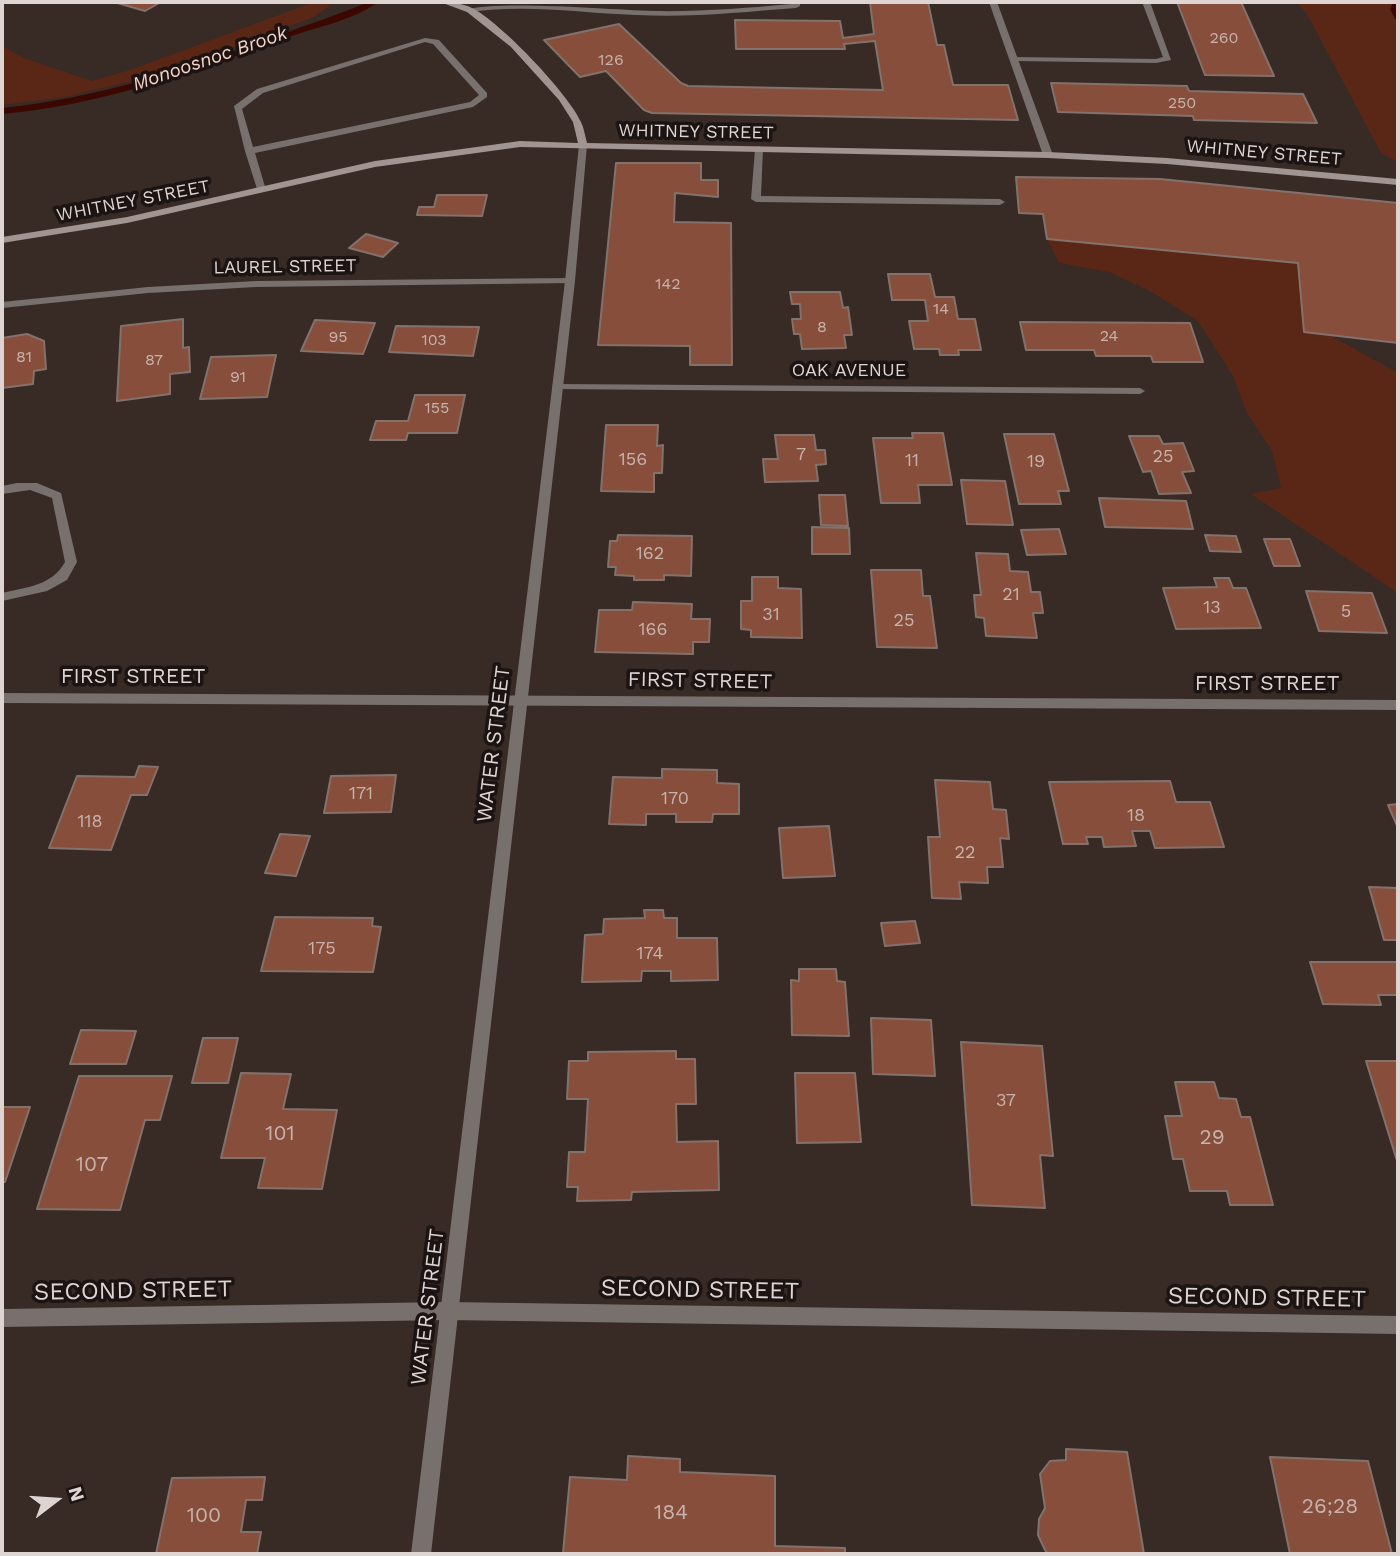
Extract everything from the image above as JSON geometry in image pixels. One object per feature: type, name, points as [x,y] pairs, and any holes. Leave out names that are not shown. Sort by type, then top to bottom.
[{"type":"main road","name":"WATER STREET","points":[[444,2],[470,10],[514,45],[562,99],[577,122],[583,145]]},
{"type":"main road","name":"WHITNEY STREET","points":[[2,240],[68,231],[375,164],[520,144],[1048,155],[1167,161],[1398,182]]},
{"type":"street","points":[[470,10],[482,6],[527,5],[600,11],[677,13],[796,6],[796,2]]},
{"type":"street","points":[[993,2],[1048,155]]},
{"type":"street","points":[[1014,59],[1156,61],[1168,58],[1146,2]]},
{"type":"street","points":[[249,151],[473,104],[484,95],[436,42],[425,40],[260,91],[237,108],[249,151],[261,190]]},
{"type":"street","name":"WATER STREET","points":[[421,1554],[558,387],[583,145]]},
{"type":"street","points":[[759,149],[756,199],[1000,202]]},
{"type":"street","name":"LAUREL STREET","points":[[2,306],[148,290],[256,284],[570,281]]},
{"type":"street","name":"OAK AVENUE","points":[[558,387],[1140,391]]},
{"type":"street","points":[[2,490],[22,485],[44,487],[57,496],[71,562],[63,577],[43,588],[2,597]]},
{"type":"street","name":"FIRST STREET","points":[[2,698],[1398,705]]},
{"type":"street","name":"SECOND STREET","points":[[2,1318],[448,1311],[1398,1325]]},
{"type":"shaded area","points":[[314,2],[329,2],[329,6],[314,17],[169,72],[65,97],[2,105],[2,46],[24,58],[92,81],[130,70]]},
{"type":"shaded area","points":[[1297,2],[1398,2],[1398,162],[1381,153],[1308,16]]},
{"type":"shaded area","points":[[1047,239],[1298,263],[1304,332],[1331,336],[1398,373],[1398,593],[1251,494],[1281,488],[1272,451],[1247,413],[1233,376],[1198,321],[1150,291],[1109,272],[1059,263]]},
{"type":"building","points":[[114,2],[161,2],[145,11]]},
{"type":"building","points":[[870,2],[928,2],[937,45],[944,45],[953,85],[1008,85],[1018,120],[652,113],[644,110],[606,71],[580,77],[544,40],[619,24],[681,83],[688,86],[883,90],[875,41],[844,44],[845,49],[736,49],[735,20],[840,21],[843,38],[874,34]]},
{"type":"building","points":[[1177,2],[1241,2],[1274,76],[1205,75]]},
{"type":"building","points":[[1051,83],[1187,86],[1189,91],[1303,94],[1317,123],[1194,120],[1193,116],[1058,112]]},
{"type":"building","points":[[616,163],[701,163],[701,180],[718,180],[718,197],[675,193],[674,222],[731,223],[732,365],[690,365],[690,346],[598,345]]},
{"type":"building","points":[[1016,177],[1160,179],[1398,203],[1398,343],[1304,332],[1298,263],[1047,239],[1043,214],[1019,213]]},
{"type":"building","points":[[437,195],[487,195],[482,216],[417,215],[419,207],[434,207]]},
{"type":"building","points":[[366,234],[398,243],[383,257],[349,248]]},
{"type":"building","points":[[888,274],[930,274],[935,297],[954,297],[958,319],[975,319],[981,350],[958,350],[959,355],[940,355],[939,349],[914,349],[909,321],[928,321],[925,300],[892,300]]},
{"type":"building","points":[[790,292],[840,292],[843,308],[848,307],[852,335],[844,335],[846,348],[802,349],[800,334],[794,334],[792,319],[801,319],[800,304],[792,304]]},
{"type":"building","points":[[183,319],[183,348],[189,347],[190,372],[170,374],[170,394],[117,401],[121,326]]},
{"type":"building","points":[[315,320],[375,323],[363,354],[301,351]]},
{"type":"building","points":[[1020,322],[1190,323],[1203,362],[1153,362],[1151,356],[1096,356],[1094,350],[1026,350]]},
{"type":"building","points":[[396,326],[479,327],[473,356],[389,352]]},
{"type":"building","points":[[27,334],[44,341],[46,369],[34,371],[33,384],[2,388],[2,338]]},
{"type":"building","points":[[276,355],[267,397],[200,399],[211,357]]},
{"type":"building","points":[[415,395],[465,395],[457,433],[408,433],[406,440],[370,440],[376,421],[408,421]]},
{"type":"building","points":[[606,425],[658,425],[657,446],[663,445],[662,473],[654,473],[654,492],[601,491]]},
{"type":"building","points":[[912,433],[943,433],[952,485],[918,485],[920,503],[881,503],[873,438],[913,438]]},
{"type":"building","points":[[1004,434],[1054,434],[1069,491],[1058,491],[1061,504],[1019,504]]},
{"type":"building","points":[[775,435],[814,435],[816,450],[825,450],[826,464],[816,465],[818,481],[765,482],[763,459],[778,459]]},
{"type":"building","points":[[1129,436],[1159,436],[1163,444],[1183,443],[1194,471],[1182,472],[1191,493],[1159,494],[1151,471],[1143,472]]},
{"type":"building","points":[[961,480],[1005,481],[1013,525],[967,524]]},
{"type":"building","points":[[819,495],[845,495],[848,526],[821,525]]},
{"type":"building","points":[[1099,498],[1186,501],[1193,529],[1105,527]]},
{"type":"building","points":[[812,527],[849,528],[850,554],[812,554]]},
{"type":"building","points":[[1059,529],[1066,554],[1027,555],[1021,530]]},
{"type":"building","points":[[618,535],[692,536],[691,576],[664,575],[664,580],[634,580],[634,576],[615,575],[616,567],[608,567],[610,541],[617,541]]},
{"type":"building","points":[[1205,535],[1236,536],[1241,552],[1210,551]]},
{"type":"building","points":[[1264,539],[1290,539],[1300,566],[1274,566]]},
{"type":"building","points":[[976,553],[1008,554],[1010,571],[1028,572],[1031,592],[1040,592],[1043,613],[1033,613],[1037,638],[986,636],[984,618],[976,617],[974,595],[981,595]]},
{"type":"building","points":[[871,570],[921,570],[923,596],[930,596],[937,648],[877,647]]},
{"type":"building","points":[[752,577],[778,577],[778,588],[801,589],[802,638],[751,637],[751,630],[741,629],[741,601],[752,601]]},
{"type":"building","points":[[1214,578],[1229,578],[1233,588],[1246,588],[1261,628],[1176,629],[1163,588],[1217,587]]},
{"type":"building","points":[[1306,591],[1372,593],[1387,633],[1319,631]]},
{"type":"building","points":[[633,602],[692,604],[691,619],[710,619],[709,642],[693,642],[693,654],[595,652],[599,610],[632,610]]},
{"type":"building","points":[[139,766],[158,767],[147,795],[131,795],[111,850],[49,848],[77,776],[135,777]]},
{"type":"building","points":[[662,769],[717,770],[717,783],[739,784],[739,814],[713,814],[712,822],[676,822],[676,814],[646,814],[646,825],[609,824],[613,777],[662,778]]},
{"type":"building","points":[[396,775],[391,812],[324,813],[331,776]]},
{"type":"building","points":[[935,780],[990,782],[993,809],[1006,810],[1009,839],[1000,838],[1003,867],[987,867],[988,883],[959,882],[961,899],[932,898],[928,837],[940,837]]},
{"type":"building","points":[[1170,781],[1176,802],[1210,802],[1224,847],[1155,848],[1150,831],[1132,831],[1136,846],[1104,847],[1102,837],[1086,837],[1088,844],[1063,844],[1049,782]]},
{"type":"building","points":[[1398,804],[1398,828],[1388,805]]},
{"type":"building","points":[[829,826],[835,876],[783,878],[779,828]]},
{"type":"building","points":[[280,834],[310,836],[296,876],[265,873]]},
{"type":"building","points":[[1369,887],[1398,888],[1398,940],[1384,940]]},
{"type":"building","points":[[644,910],[663,910],[664,918],[677,918],[677,938],[717,938],[718,980],[671,981],[671,971],[642,971],[641,981],[582,982],[585,935],[603,934],[604,919],[645,918]]},
{"type":"building","points":[[275,917],[373,918],[372,926],[381,927],[373,972],[261,971]]},
{"type":"building","points":[[915,921],[920,943],[885,946],[881,923]]},
{"type":"building","points":[[1310,962],[1398,962],[1398,995],[1378,995],[1381,1005],[1323,1004]]},
{"type":"building","points":[[799,969],[836,969],[837,981],[845,982],[849,1036],[792,1035],[791,980],[799,981]]},
{"type":"building","points":[[871,1018],[931,1020],[935,1076],[873,1074]]},
{"type":"building","points":[[81,1030],[136,1031],[126,1064],[70,1064]]},
{"type":"building","points":[[203,1038],[238,1038],[228,1083],[192,1083]]},
{"type":"building","points":[[961,1042],[1042,1046],[1053,1156],[1040,1155],[1045,1208],[972,1205]]},
{"type":"building","points":[[676,1051],[676,1059],[695,1059],[696,1104],[676,1104],[677,1142],[718,1141],[719,1190],[632,1192],[631,1200],[577,1201],[578,1187],[567,1187],[569,1152],[585,1152],[588,1099],[567,1099],[569,1061],[588,1061],[588,1052]]},
{"type":"building","points":[[1366,1061],[1398,1061],[1398,1164]]},
{"type":"building","points":[[241,1073],[291,1074],[283,1109],[337,1110],[322,1189],[258,1188],[265,1158],[221,1158]]},
{"type":"building","points":[[795,1073],[855,1073],[861,1142],[797,1143]]},
{"type":"building","points":[[79,1076],[172,1076],[160,1120],[145,1120],[120,1210],[37,1209]]},
{"type":"building","points":[[1175,1082],[1214,1082],[1219,1098],[1236,1099],[1241,1117],[1250,1117],[1273,1205],[1230,1205],[1227,1191],[1190,1191],[1183,1159],[1173,1159],[1165,1116],[1182,1116]]},
{"type":"building","points":[[2,1107],[30,1107],[5,1182],[2,1182]]},
{"type":"building","points":[[1066,1449],[1127,1452],[1144,1554],[1048,1554],[1045,1550],[1038,1535],[1039,1519],[1045,1508],[1040,1474],[1050,1461],[1066,1460]]},
{"type":"building","points":[[628,1456],[680,1459],[680,1472],[775,1476],[775,1546],[845,1548],[845,1554],[563,1553],[570,1477],[627,1480]]},
{"type":"building","points":[[1270,1457],[1368,1461],[1392,1554],[1290,1554]]},
{"type":"building","points":[[265,1477],[262,1500],[246,1500],[241,1532],[261,1532],[257,1554],[156,1554],[172,1478]]},
{"type":"waterway","name":"Monoosnoc Brook","points":[[2,111],[74,101],[145,84],[374,2]]},
{"type":"waterway","name":"Monoosnoc Brook","points":[[1397,2],[1394,9],[1398,17]]}]
